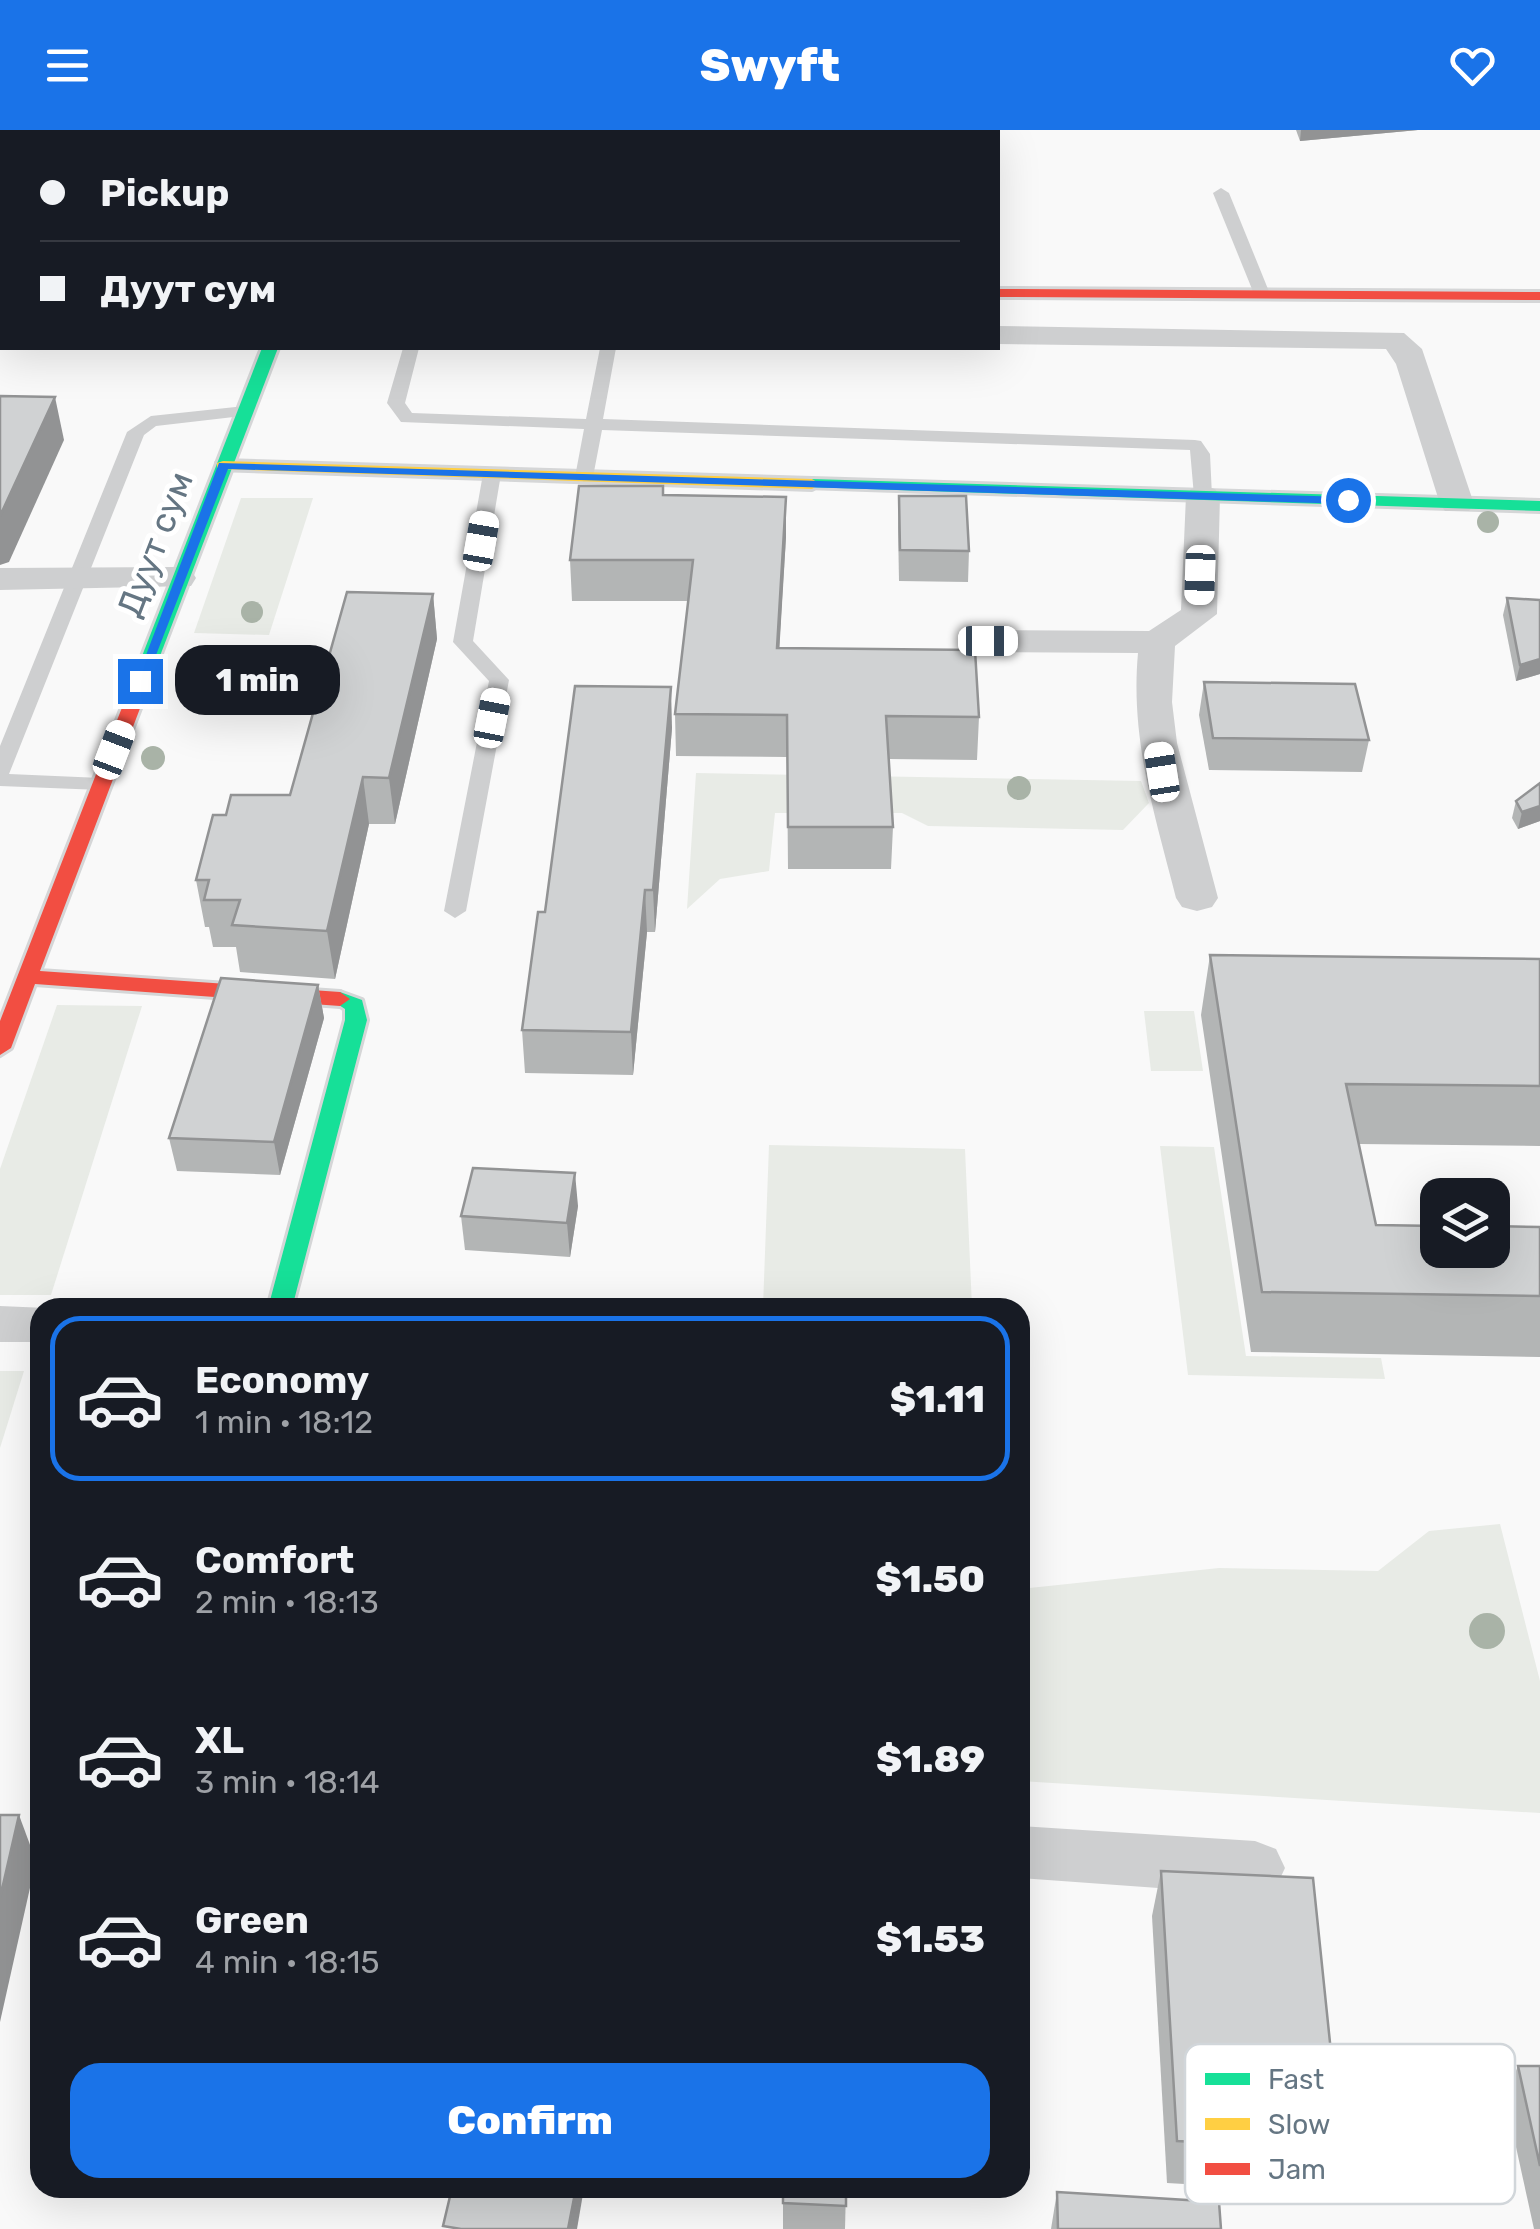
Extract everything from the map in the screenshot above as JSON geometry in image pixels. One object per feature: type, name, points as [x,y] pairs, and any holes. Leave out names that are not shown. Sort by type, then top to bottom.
[{"type":"street","points":[[1000,293],[1540,296]]},
{"type":"street","points":[[1000,334],[1392,340],[1406,350],[1412,364],[1456,504]]},
{"type":"street","name":"Дуут сум","points":[[0,1048],[178,578],[269,350]]},
{"type":"street","points":[[223,466],[1540,506]]},
{"type":"street","points":[[988,641],[1157,642],[1199,614],[1203,496]]},
{"type":"street","points":[[0,579],[178,578]]},
{"type":"street","points":[[1157,642],[1153,717],[1162,772],[1173,798],[1197,898]]},
{"type":"street","points":[[27,977],[340,999],[355,1006],[356,1020],[283,1298]]},
{"type":"street","points":[[0,1324],[30,1324]]},
{"type":"street","points":[[1030,1853],[1255,1868]]},
{"type":"lane","points":[[1221,194],[1262,294]]},
{"type":"lane","points":[[410,350],[396,404],[407,418],[1195,445],[1201,454],[1203,496]]},
{"type":"lane","points":[[584,477],[608,350]]},
{"type":"lane","points":[[0,772],[136,432],[151,421],[244,411]]},
{"type":"lane","points":[[455,911],[499,680],[464,642],[492,474]]},
{"type":"lane","points":[[0,780],[101,784]]},
{"type":"shaded area","points":[[241,498],[313,498],[269,635],[194,633]]},
{"type":"shaded area","points":[[696,773],[1141,781],[1149,803],[1123,830],[928,826],[902,813],[775,813],[769,871],[720,879],[687,909]]},
{"type":"shaded area","points":[[57,1005],[142,1006],[51,1295],[0,1295],[0,1169]]},
{"type":"shaded area","points":[[1144,1011],[1194,1011],[1203,1071],[1151,1071]]},
{"type":"shaded area","points":[[769,1145],[965,1149],[972,1298],[763,1298]]},
{"type":"shaded area","points":[[1160,1146],[1214,1147],[1246,1356],[1381,1358],[1385,1379],[1188,1375]]},
{"type":"shaded area","points":[[0,1371],[24,1371],[0,1448]]},
{"type":"shaded area","points":[[1500,1524],[1540,1681],[1540,1813],[1030,1782],[1030,1588],[1219,1568],[1378,1571],[1429,1531]]},
{"type":"building","points":[[0,396],[55,397],[0,516]]},
{"type":"building","points":[[579,486],[663,486],[663,495],[786,497],[777,648],[975,650],[979,717],[886,716],[893,827],[788,827],[787,715],[675,714],[693,560],[570,560]]},
{"type":"building","points":[[899,496],[966,496],[969,551],[900,550]]},
{"type":"building","points":[[347,592],[433,594],[389,778],[363,777],[327,931],[232,925],[240,900],[204,900],[209,880],[196,880],[213,815],[226,815],[231,795],[290,795]]},
{"type":"building","points":[[1507,598],[1540,600],[1540,659],[1520,665]]},
{"type":"building","points":[[1204,682],[1355,684],[1369,740],[1213,738]]},
{"type":"building","points":[[575,686],[671,687],[653,890],[645,890],[631,1032],[522,1030],[538,912],[545,912]]},
{"type":"building","points":[[1540,783],[1540,806],[1522,812],[1516,801]]},
{"type":"building","points":[[1210,955],[1540,959],[1540,1086],[1346,1084],[1376,1225],[1420,1226],[1420,1268],[1510,1268],[1510,1226],[1540,1227],[1540,1296],[1262,1292]]},
{"type":"building","points":[[221,978],[318,985],[274,1142],[169,1138]]},
{"type":"building","points":[[473,1168],[575,1173],[567,1223],[461,1216]]},
{"type":"building","points":[[0,1815],[19,1815],[0,1898]]},
{"type":"building","points":[[1161,1871],[1313,1878],[1330,2044],[1185,2044],[1185,2141],[1177,2141]]},
{"type":"building","points":[[1518,2066],[1540,2066],[1540,2166]]},
{"type":"building","points":[[1057,2192],[1219,2204],[1221,2229],[1058,2229]]},
{"type":"building","points":[[450,2198],[574,2198],[568,2229],[443,2226]]},
{"type":"building","points":[[783,2198],[846,2198],[846,2206],[783,2203]]},
{"type":"traffic: fast","points":[[146,669],[269,350]]},
{"type":"traffic: fast","points":[[812,484],[1540,506]]},
{"type":"traffic: fast","points":[[283,1298],[356,1020],[355,1005],[340,999]]},
{"type":"traffic: slow","points":[[223,466],[812,484]]},
{"type":"traffic: jam","points":[[1000,293],[1540,296]]},
{"type":"traffic: jam","points":[[0,1048],[146,669]]},
{"type":"traffic: jam","points":[[27,977],[340,999]]},
{"type":"route","points":[[140,681],[223,466],[1348,500]]}]
